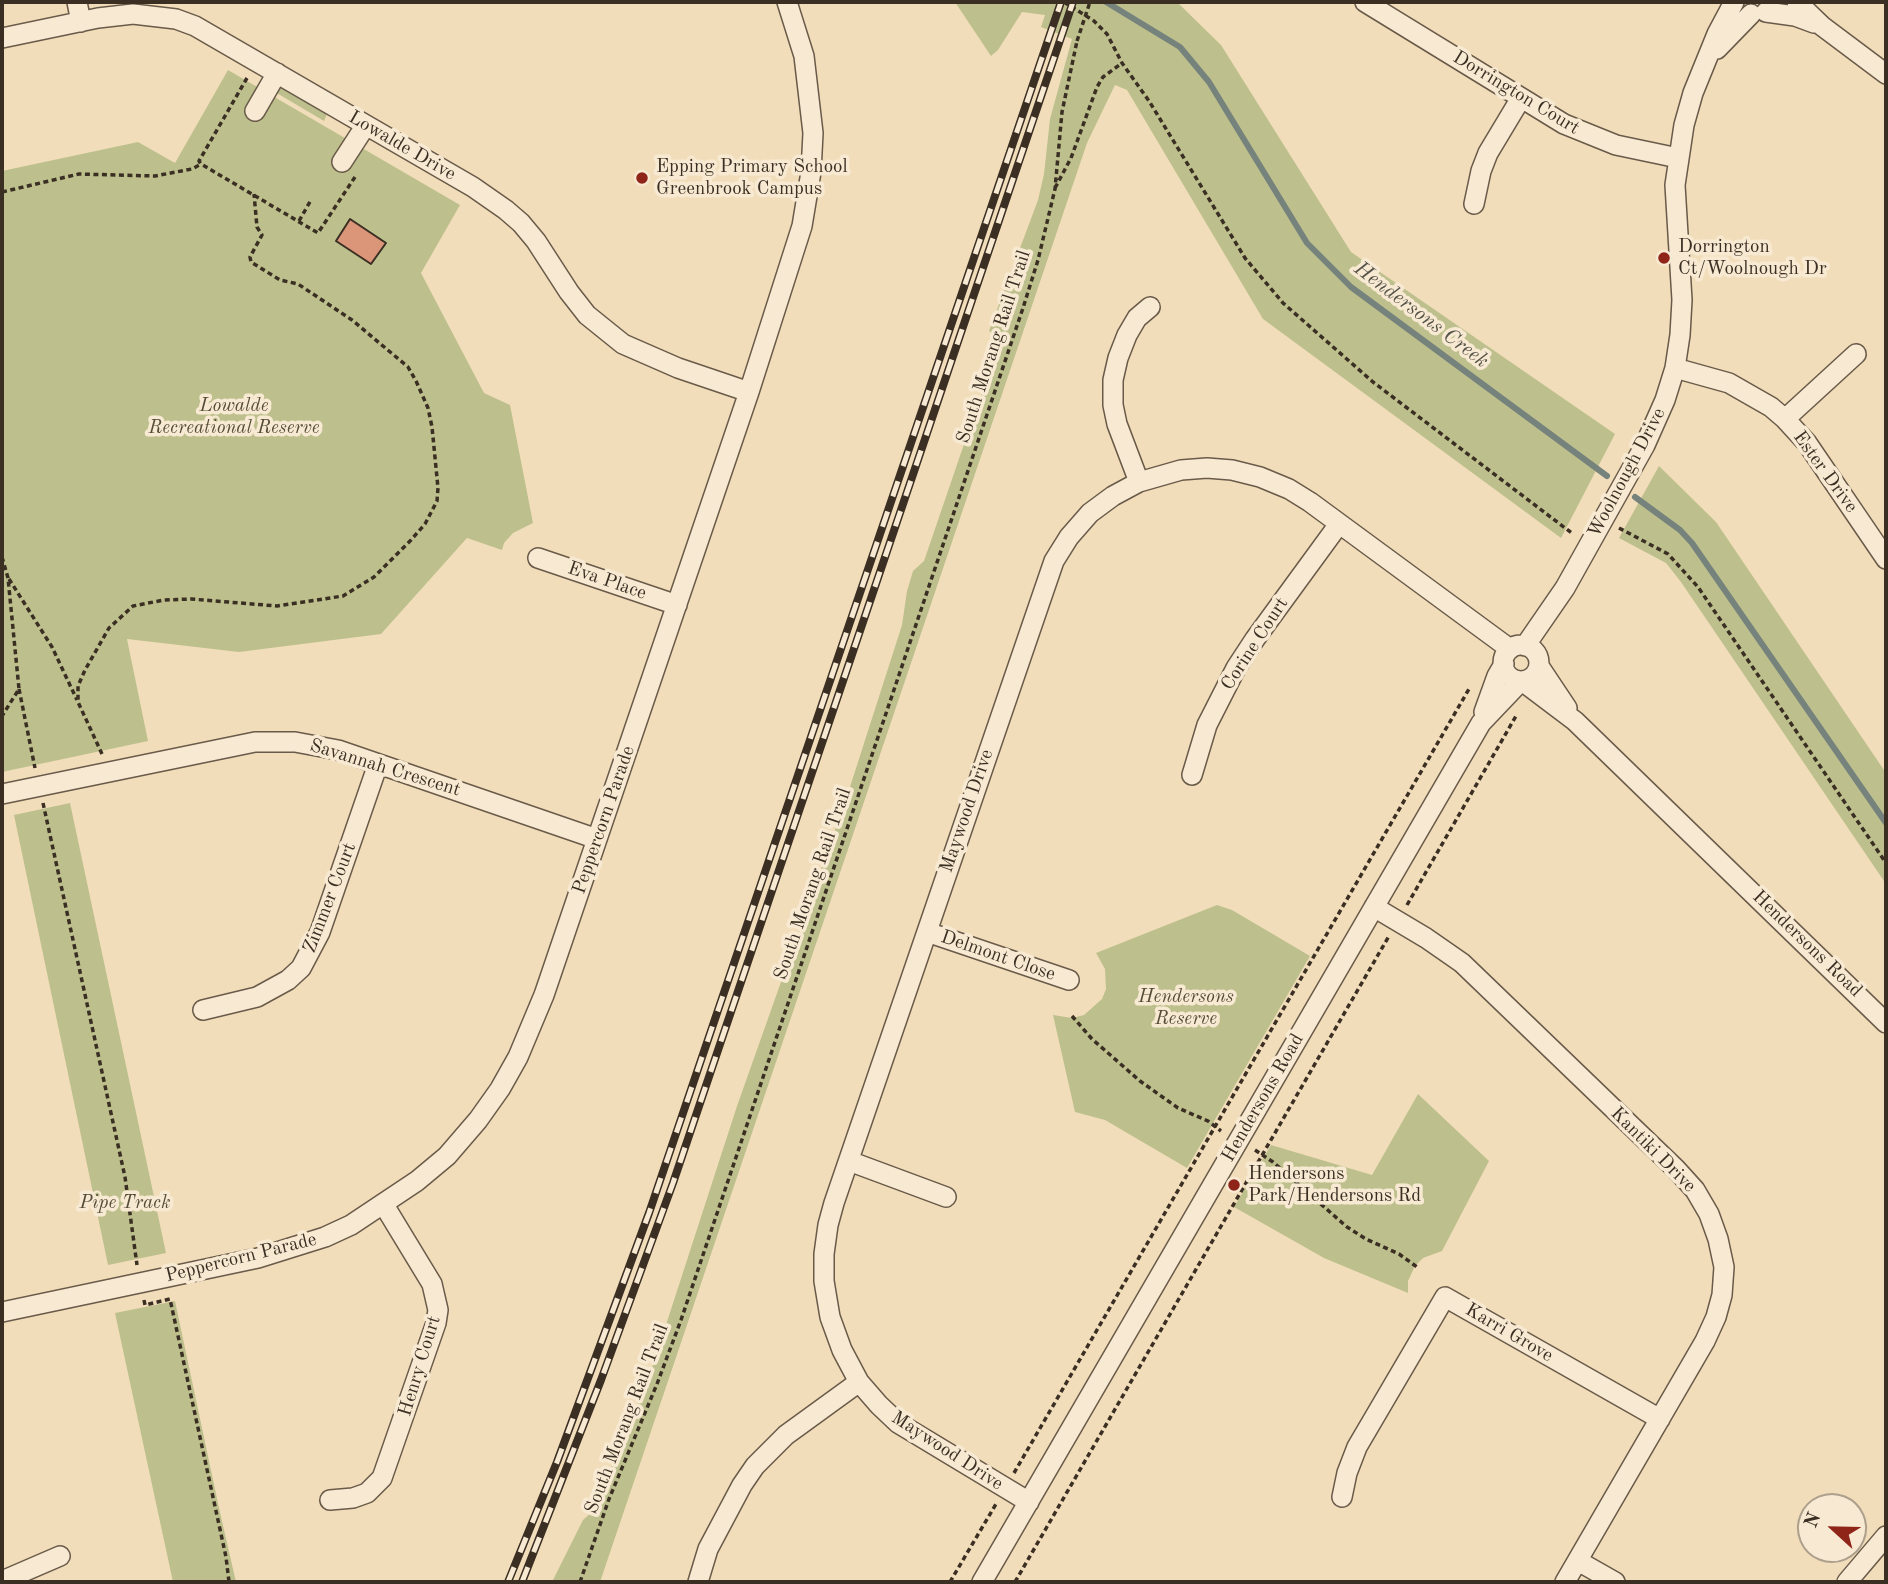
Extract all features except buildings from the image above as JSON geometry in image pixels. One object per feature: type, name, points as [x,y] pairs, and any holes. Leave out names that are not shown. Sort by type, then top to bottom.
[{"type":"street","points":[[77,2],[81,22]]},
{"type":"street","name":"Peppercorn Parade","points":[[2,1312],[291,1249],[351,1225],[384,1205],[447,1156],[500,1089],[531,1028],[797,247],[811,173],[813,133],[804,56],[787,2]]},
{"type":"street","name":"Dorrington Court","points":[[1365,2],[1564,124],[1616,145],[1678,158]]},
{"type":"street","name":"Woolnough Drive","points":[[1797,2],[1822,26],[1886,74]]},
{"type":"street","name":"Woolnough Drive","points":[[1539,663],[1565,589],[1655,425],[1675,368],[1682,300],[1675,185],[1684,125],[1706,64],[1753,6],[1822,26]]},
{"type":"street","name":"Lowalde Drive","points":[[2,38],[133,13],[176,19],[195,26],[473,187],[522,223],[581,307],[604,330],[624,344],[678,368],[749,392]]},
{"type":"street","points":[[255,111],[277,73]]},
{"type":"street","points":[[1474,204],[1488,153],[1521,98]]},
{"type":"street","points":[[349,169],[366,125]]},
{"type":"street","points":[[1139,482],[1117,424],[1114,380],[1118,358],[1127,335],[1137,318],[1150,307]]},
{"type":"street","points":[[1785,419],[1856,354]]},
{"type":"street","name":"Ester Drive","points":[[1675,368],[1729,383],[1785,419],[1807,443],[1886,559]]},
{"type":"street","name":"Maywood Drive","points":[[1029,1502],[898,1423],[859,1382],[842,1350],[830,1317],[824,1281],[824,1254],[828,1225],[849,1161],[1054,561],[1069,537],[1090,513],[1139,482],[1181,470],[1232,470],[1260,477],[1289,489],[1513,653]]},
{"type":"street","name":"Corine Court","points":[[1192,775],[1207,725],[1236,668],[1339,524]]},
{"type":"street","name":"Eva Place","points":[[538,558],[677,605]]},
{"type":"street","name":"Woolnough Drive","points":[[1513,653],[1565,589]]},
{"type":"street","points":[[1534,651],[1539,663],[1535,674],[1521,681],[1507,674],[1513,653],[1534,651]]},
{"type":"street","name":"Hendersons Road","points":[[982,1582],[1481,723],[1492,688],[1513,653]]},
{"type":"street","name":"Hendersons Road","points":[[1539,663],[1575,721]]},
{"type":"street","name":"Hendersons Road","points":[[1481,723],[1521,681],[1575,721],[1886,1023]]},
{"type":"street","name":"Savannah Crescent","points":[[2,794],[255,742],[295,742],[317,744],[597,839]]},
{"type":"street","name":"Zimmer Court","points":[[203,1010],[257,997],[288,980],[301,968],[320,932],[378,764]]},
{"type":"street","name":"Kantiki Drive","points":[[1374,907],[1462,963],[1675,1169],[1695,1190],[1709,1214],[1724,1266],[1716,1317],[1705,1341],[1565,1582]]},
{"type":"street","name":"Delmont Close","points":[[927,932],[1069,980]]},
{"type":"street","points":[[849,1161],[946,1197]]},
{"type":"street","name":"Henry Court","points":[[330,1500],[353,1498],[367,1493],[382,1478],[436,1323],[438,1310],[432,1284],[384,1205]]},
{"type":"street","name":"Karri Grove","points":[[1342,1497],[1347,1473],[1357,1447],[1445,1297],[1660,1419]]},
{"type":"street","points":[[698,1582],[708,1549],[755,1466],[786,1434],[859,1382]]},
{"type":"street","points":[[1847,1582],[1886,1536]]},
{"type":"street","points":[[2,1581],[60,1556]]},
{"type":"street","points":[[1578,1560],[1615,1582]]},
{"type":"path","points":[[1064,2],[1102,28],[1245,258],[1283,303],[1373,382],[1569,531]]},
{"type":"path","name":"South Morang Rail Trail","points":[[580,1582],[609,1499],[684,1311],[1023,308],[1055,189],[1062,113],[1077,41],[1090,2]]},
{"type":"path","name":"South Morang Rail Trail","points":[[1055,189],[1071,158],[1097,86],[1103,77],[1122,63]]},
{"type":"path","points":[[201,164],[199,161],[247,78]]},
{"type":"path","points":[[2,192],[79,174],[155,176],[192,169],[201,164]]},
{"type":"path","points":[[201,164],[318,233],[349,169]]},
{"type":"path","points":[[78,702],[78,686],[109,628],[133,606],[164,600],[191,599],[277,606],[343,596],[374,577],[411,540],[425,524],[437,501],[438,488],[428,408],[408,367],[352,320],[298,284],[280,280],[251,262],[250,257],[262,235],[257,227],[254,194]]},
{"type":"path","points":[[299,221],[311,200]]},
{"type":"path","points":[[1617,527],[1668,554],[1698,587],[1886,863]]},
{"type":"path","points":[[2,557],[8,578],[19,688],[38,787],[125,1177],[140,1282],[145,1304],[170,1299],[229,1582]]},
{"type":"path","points":[[8,578],[52,647],[102,754]]},
{"type":"path","points":[[2,716],[19,688]]},
{"type":"green space","points":[[955,2],[1177,2],[1221,45],[1351,252],[1615,434],[1561,538],[1263,319],[1127,90],[1115,85],[1087,143],[600,1582],[552,1582],[583,1520],[593,1511],[651,1371],[737,1106],[849,790],[902,625],[913,571],[924,561],[1000,339],[989,331],[1038,200],[1044,174],[1050,119],[1072,39],[1041,27],[1045,15],[1022,12],[998,50],[991,56]]},
{"type":"green space","name":"Lowalde Recreational Reserve","points":[[228,70],[460,205],[421,273],[484,393],[510,405],[533,523],[513,533],[504,543],[502,550],[467,538],[381,634],[239,652],[127,639],[148,741],[2,772],[2,171],[138,142],[175,163]]},
{"type":"green space","points":[[282,88],[327,114],[324,121],[275,92]]},
{"type":"green space","points":[[1659,466],[1716,522],[1886,773],[1886,884],[1681,582],[1666,563],[1619,538]]},
{"type":"green space","name":"Pipe Track","points":[[70,803],[166,1253],[108,1265],[14,815]]},
{"type":"green space","name":"Hendersons Reserve","points":[[1217,905],[1232,910],[1310,956],[1187,1168],[1105,1120],[1075,1112],[1053,1015],[1072,1018],[1084,1015],[1102,999],[1106,989],[1105,969],[1096,953]]},
{"type":"green space","points":[[1418,1094],[1489,1161],[1442,1251],[1423,1258],[1415,1266],[1408,1281],[1408,1293],[1324,1258],[1234,1207],[1271,1145],[1372,1175]]},
{"type":"green space","points":[[175,1301],[236,1582],[173,1582],[115,1313]]},
{"type":"waterway","name":"Hendersons Creek","points":[[1106,2],[1180,47],[1209,82],[1307,243],[1351,287],[1607,476]]},
{"type":"waterway","name":"Hendersons Creek","points":[[1635,497],[1680,530],[1692,543],[1886,823]]},
{"type":"railway","points":[[508,1582],[557,1462],[649,1213],[1061,2]]},
{"type":"railway","points":[[522,1582],[601,1380],[673,1183],[1073,2]]},
{"type":"place","name":"Epping Primary School Greenbrook Campus","points":[[642,178]]},
{"type":"place","name":"Dorrington Ct/Woolnough Dr","points":[[1664,258]]},
{"type":"place","name":"Hendersons Park/Hendersons Rd","points":[[1234,1185]]}]
